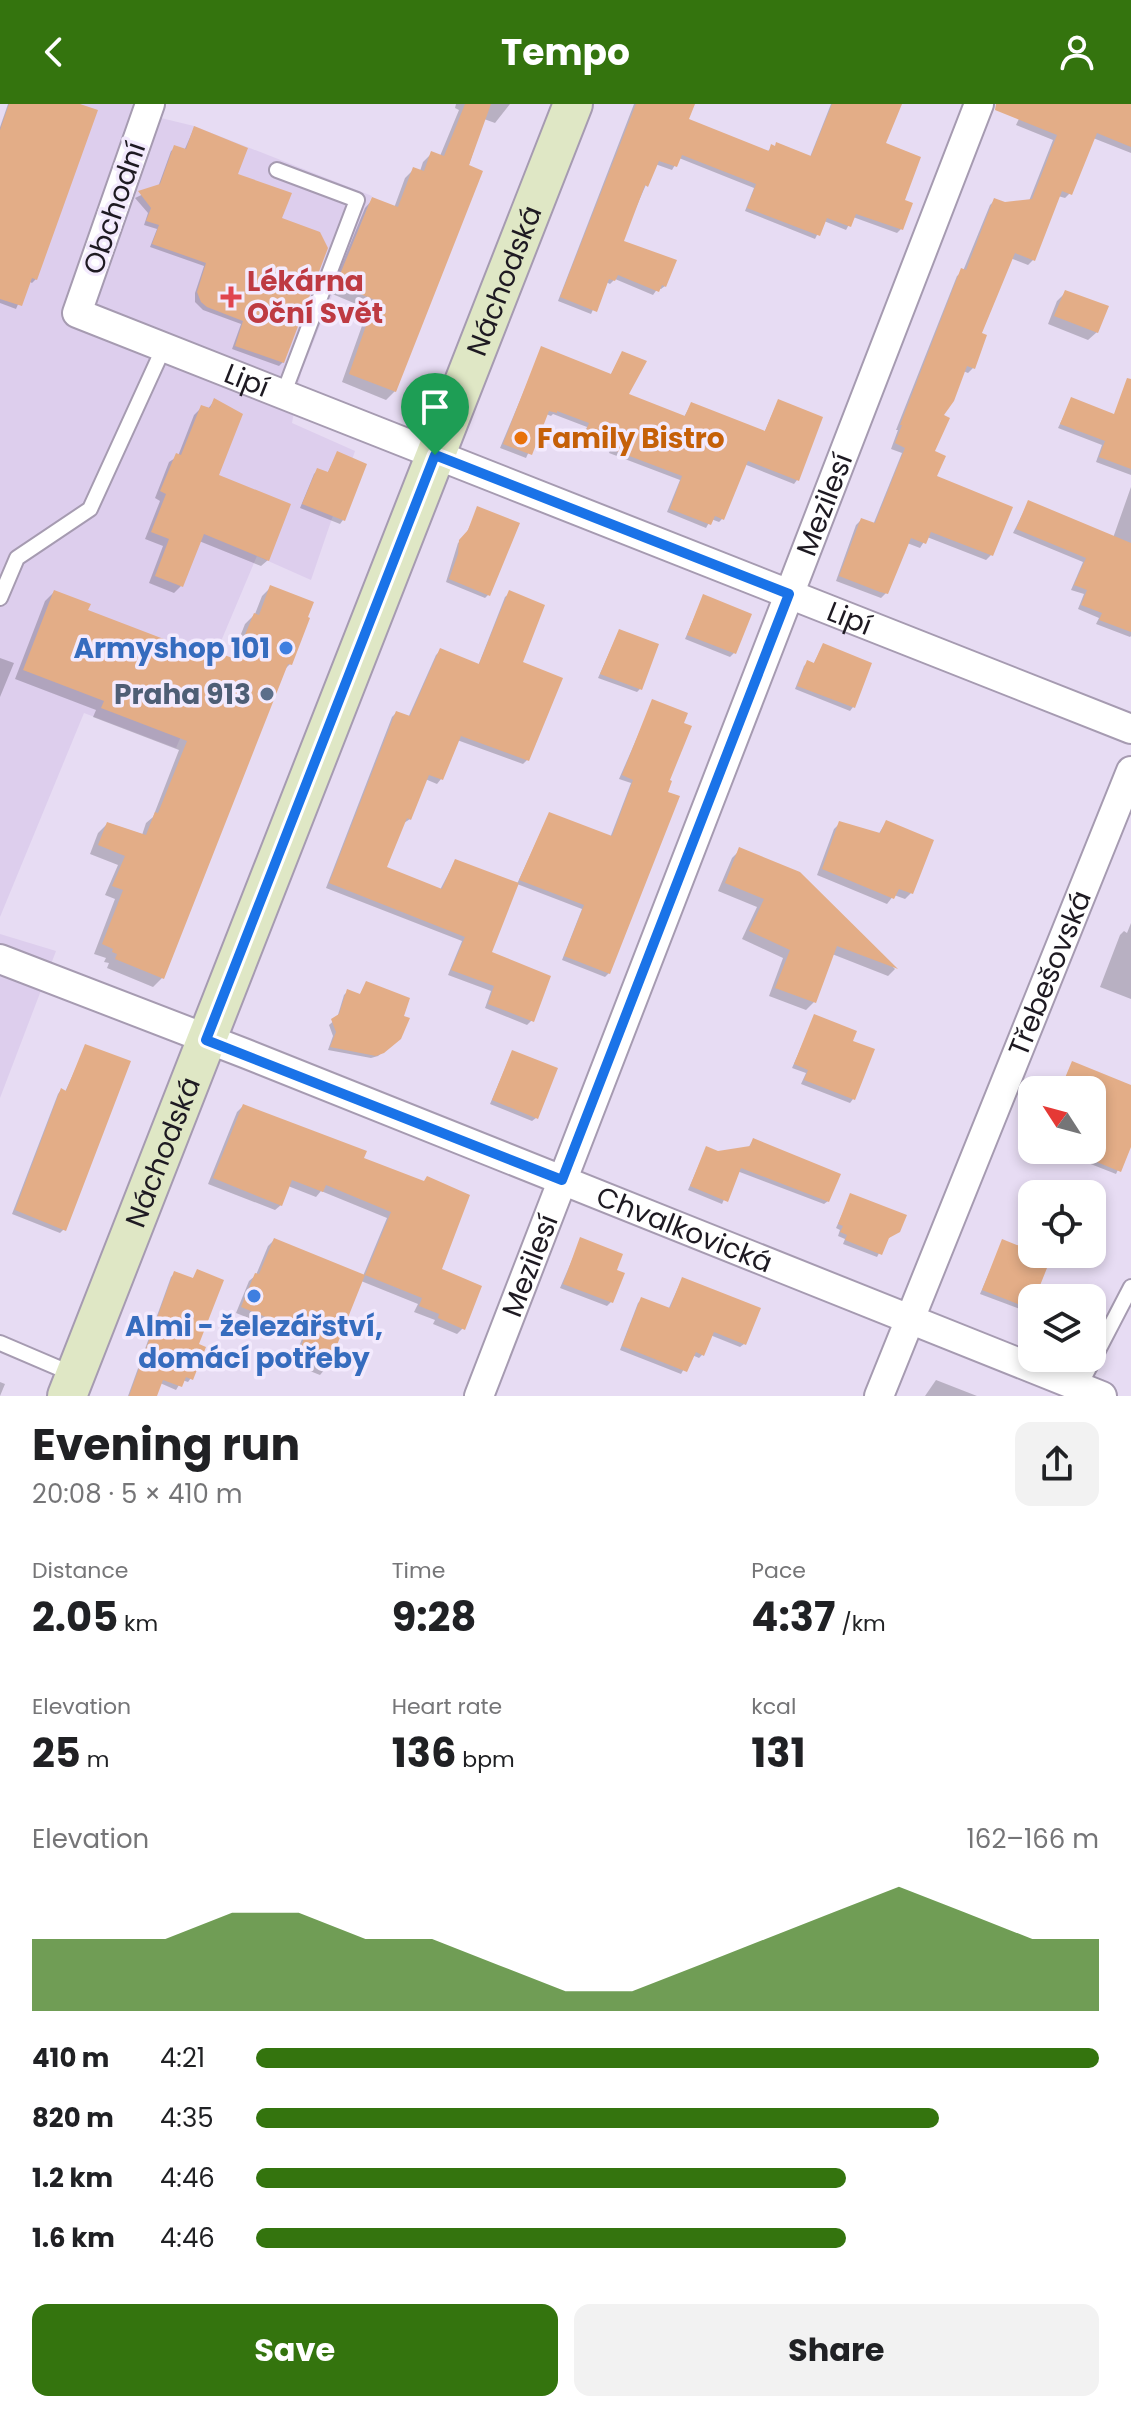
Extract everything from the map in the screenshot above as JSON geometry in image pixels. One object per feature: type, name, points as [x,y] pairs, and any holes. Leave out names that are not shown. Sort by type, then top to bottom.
[{"type":"main road","name":"Náchodská","points":[[71,1385],[573,104]]},
{"type":"street","name":"Obchodní","points":[[77,313],[150,104]]},
{"type":"street","name":"Mezilesí","points":[[479,1396],[979,104]]},
{"type":"street","name":"Lipí","points":[[77,313],[1131,729]]},
{"type":"street","name":"Třebešovská","points":[[879,1396],[1131,771]]},
{"type":"street","name":"Chvalkovická","points":[[0,959],[1091,1391]]},
{"type":"lane","points":[[277,170],[357,200],[283,395]]},
{"type":"lane","points":[[0,598],[17,558],[90,509],[164,347]]},
{"type":"lane","points":[[1091,1391],[1131,1287]]},
{"type":"lane","points":[[0,1343],[71,1385]]},
{"type":"shaded area","points":[[9,104],[133,104],[132,111],[194,126],[372,196],[301,373],[292,423],[355,451],[311,580],[257,556],[176,748],[84,713],[0,917],[0,129]]},
{"type":"shaded area","points":[[0,934],[56,951],[0,1098]]},
{"type":"building","points":[[9,104],[80,104],[98,110],[37,280],[32,278],[22,306],[0,299],[0,130]]},
{"type":"building","points":[[465,104],[491,104],[469,165],[483,171],[396,392],[349,374],[375,300],[336,284],[372,197],[398,207],[413,167],[424,171],[431,151],[444,156]]},
{"type":"building","points":[[636,104],[695,104],[689,119],[769,151],[771,144],[775,146],[776,142],[811,156],[832,104],[902,104],[886,143],[921,157],[905,200],[913,203],[903,230],[856,214],[851,227],[827,218],[820,236],[747,208],[756,184],[682,155],[677,167],[659,161],[648,187],[645,185],[624,241],[677,260],[666,287],[662,285],[659,292],[618,275],[615,281],[609,279],[597,312],[560,297]]},
{"type":"building","points":[[996,104],[1131,104],[1131,147],[1097,133],[1072,195],[1062,191],[1035,261],[1015,253],[982,333],[987,335],[975,369],[967,366],[954,401],[944,415],[950,418],[935,451],[946,456],[937,476],[1013,507],[993,556],[931,532],[926,544],[911,538],[888,594],[839,576],[861,518],[875,523],[905,448],[895,443],[900,425],[961,268],[966,270],[994,198],[1005,202],[1032,199],[1057,135],[995,110]]},
{"type":"building","points":[[194,126],[248,148],[238,174],[292,193],[282,218],[320,232],[328,248],[284,363],[235,346],[243,321],[207,307],[197,292],[206,263],[152,244],[159,225],[146,221],[151,208],[138,191],[160,184],[174,145],[186,149]]},
{"type":"building","points":[[1065,290],[1109,306],[1098,333],[1054,316]]},
{"type":"building","points":[[541,346],[611,374],[622,351],[647,361],[629,394],[685,416],[691,402],[765,431],[778,399],[823,417],[799,481],[748,461],[724,520],[715,516],[711,525],[670,509],[682,476],[611,449],[617,434],[609,431],[602,444],[584,435],[589,423],[549,411],[532,455],[503,444]]},
{"type":"building","points":[[1127,378],[1131,379],[1131,469],[1099,457],[1105,441],[1060,424],[1071,397],[1114,414]]},
{"type":"building","points":[[214,398],[243,414],[219,475],[291,504],[269,561],[204,534],[183,587],[155,576],[169,539],[151,532],[166,494],[160,491],[176,453],[181,455],[201,405],[210,408]]},
{"type":"building","points":[[337,451],[367,464],[345,521],[302,504],[317,468],[328,472]]},
{"type":"building","points":[[1028,500],[1131,543],[1131,632],[1099,620],[1102,613],[1081,605],[1087,590],[1074,585],[1086,558],[1016,529]]},
{"type":"building","points":[[477,506],[520,523],[490,596],[449,579],[458,554],[459,540],[468,530]]},
{"type":"building","points":[[270,585],[314,602],[310,618],[292,665],[288,664],[164,979],[115,959],[117,954],[112,952],[113,949],[102,944],[123,890],[112,886],[125,856],[98,845],[107,822],[146,835],[187,741],[101,708],[104,701],[23,670],[54,590],[91,604],[88,610],[216,659],[219,653],[235,659],[254,613],[259,615]]},
{"type":"building","points":[[509,590],[545,605],[523,662],[563,678],[529,761],[461,736],[443,780],[429,775],[387,867],[442,889],[455,859],[519,883],[492,952],[551,976],[534,1022],[488,1004],[494,986],[451,970],[465,937],[329,883],[396,711],[410,716],[440,648],[479,664]]},
{"type":"building","points":[[703,594],[752,614],[736,654],[687,635]]},
{"type":"building","points":[[619,629],[659,644],[642,690],[600,674]]},
{"type":"building","points":[[823,643],[872,663],[855,708],[797,686],[807,660],[814,663]]},
{"type":"building","points":[[652,699],[688,713],[684,723],[692,726],[670,780],[668,792],[680,796],[610,974],[564,956],[584,905],[519,880],[549,812],[612,836],[633,780],[622,775]]},
{"type":"building","points":[[886,820],[934,840],[913,894],[899,889],[894,899],[822,869],[839,821],[880,833]]},
{"type":"building","points":[[739,847],[800,872],[898,969],[837,946],[816,1003],[775,988],[790,950],[749,931],[764,899],[725,883]]},
{"type":"building","points":[[366,981],[410,998],[404,1016],[410,1018],[401,1039],[376,1056],[330,1047],[336,1032],[331,1019],[339,1014],[347,989],[360,994]]},
{"type":"building","points":[[814,1014],[857,1031],[853,1041],[875,1049],[855,1100],[804,1080],[808,1070],[794,1064]]},
{"type":"building","points":[[85,1044],[131,1061],[66,1231],[15,1210],[61,1088],[66,1091]]},
{"type":"building","points":[[512,1050],[558,1068],[538,1119],[492,1100]]},
{"type":"building","points":[[1072,1061],[1131,1085],[1131,1147],[1121,1172],[1102,1164],[1106,1164],[1106,1076],[1066,1076]]},
{"type":"building","points":[[243,1104],[367,1151],[364,1158],[424,1181],[427,1176],[470,1195],[442,1269],[482,1286],[465,1330],[419,1306],[422,1298],[365,1275],[391,1212],[326,1185],[323,1192],[292,1180],[282,1206],[213,1178]]},
{"type":"building","points":[[753,1138],[841,1174],[829,1202],[741,1168],[728,1202],[690,1186],[706,1146],[718,1151],[750,1146]]},
{"type":"building","points":[[850,1193],[907,1215],[900,1232],[889,1238],[882,1255],[845,1240],[847,1235],[840,1232],[843,1226],[838,1224]]},
{"type":"building","points":[[580,1237],[623,1254],[617,1270],[625,1273],[613,1303],[563,1284]]},
{"type":"building","points":[[274,1238],[365,1275],[327,1370],[297,1358],[306,1333],[241,1307]]},
{"type":"building","points":[[1002,1239],[1018,1245],[1018,1268],[1047,1268],[1041,1284],[1018,1284],[1018,1304],[982,1290]]},
{"type":"building","points":[[197,1269],[224,1280],[199,1344],[206,1347],[193,1380],[186,1377],[182,1387],[163,1380],[157,1396],[129,1396],[174,1271],[193,1278]]},
{"type":"building","points":[[682,1277],[761,1308],[746,1345],[714,1332],[704,1356],[696,1352],[687,1372],[622,1346],[641,1297],[670,1308]]},
{"type":"place","name":"Lékárna Oční Svět","points":[[231,297]]},
{"type":"place","name":"Family Bistro","points":[[521,438]]},
{"type":"place","name":"Armyshop 101","points":[[286,648]]},
{"type":"place","name":"Praha 913","points":[[267,694]]},
{"type":"place","name":"Almi - železářství, domácí potřeby","points":[[254,1296]]},
{"type":"route","points":[[435,455],[789,594],[562,1180],[206,1040],[435,455]]}]
